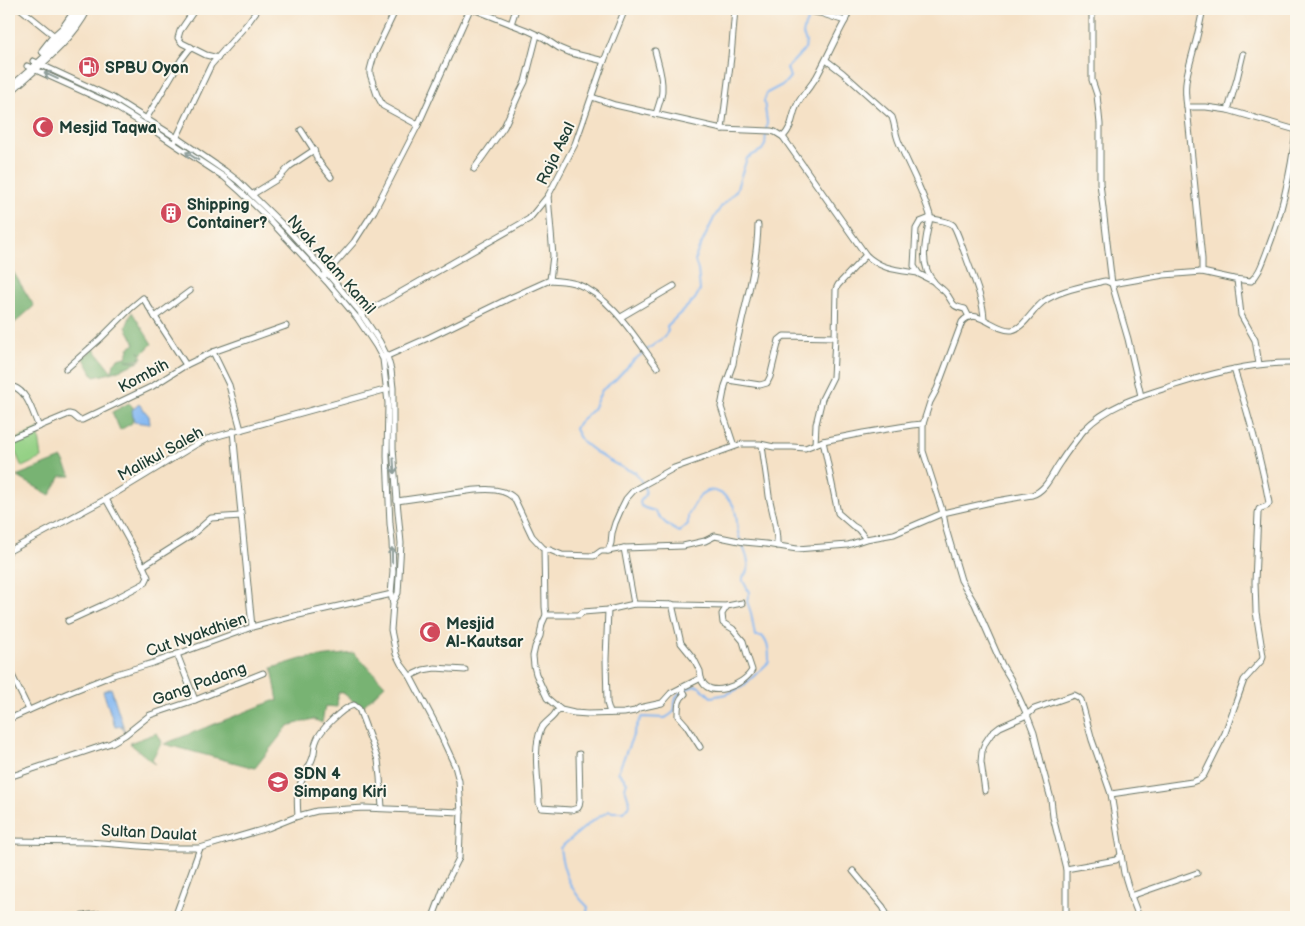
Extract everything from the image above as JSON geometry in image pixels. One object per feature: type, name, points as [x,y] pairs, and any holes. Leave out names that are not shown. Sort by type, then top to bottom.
[{"type":"highway","points":[[9,83],[33,64],[58,39],[78,9]]},
{"type":"highway","points":[[9,91],[46,49],[73,28],[86,9]]},
{"type":"street","points":[[20,9],[58,39]]},
{"type":"street","points":[[195,9],[180,31],[178,38],[206,55],[218,58]]},
{"type":"street","points":[[174,144],[211,66],[247,24],[257,9]]},
{"type":"street","points":[[396,9],[374,55],[370,70],[371,79],[380,103],[383,106],[418,125]]},
{"type":"street","points":[[325,275],[354,242],[385,190],[418,125],[471,9],[537,35],[571,53],[604,61]]},
{"type":"street","points":[[511,24],[516,9]]},
{"type":"street","name":"Raja Asal","points":[[550,280],[552,256],[548,196],[575,144],[604,61],[625,9]]},
{"type":"street","points":[[722,129],[735,9]]},
{"type":"street","points":[[794,9],[820,13],[845,21]]},
{"type":"street","points":[[783,137],[791,126],[796,106],[826,60],[850,9]]},
{"type":"street","points":[[1092,9],[1092,80],[1098,94],[1100,183],[1112,284],[1128,338],[1141,396]]},
{"type":"street","points":[[1202,9],[1185,83],[1185,93],[1202,272]]},
{"type":"street","points":[[474,169],[504,127],[520,94],[537,35]]},
{"type":"street","points":[[146,119],[181,60],[191,47]]},
{"type":"street","points":[[655,51],[662,80],[661,96],[656,114]]},
{"type":"street","points":[[1228,110],[1243,54]]},
{"type":"street","points":[[826,60],[843,73],[894,122],[898,139],[926,203],[930,218],[924,260],[933,282]]},
{"type":"street","points":[[33,64],[111,104],[224,177],[242,192],[325,275],[369,331]]},
{"type":"street","name":"Nyak Adam Kamil","points":[[33,64],[113,98],[226,171],[253,194],[361,314],[369,331],[380,342],[391,370],[393,388],[393,448],[401,543],[398,593],[393,604]]},
{"type":"street","points":[[592,97],[615,105],[722,129],[775,132],[783,137],[866,255],[877,264],[886,268],[919,274],[933,282],[946,292],[951,303],[958,308],[965,309],[969,317]]},
{"type":"street","points":[[1068,917],[1066,912],[1066,869],[1037,743],[1028,715],[1002,665],[975,604],[961,580],[923,451],[923,424],[962,322],[969,317],[978,317],[1003,329],[1014,330],[1047,299],[1105,281],[1112,284],[1164,275],[1202,272],[1237,280],[1252,281],[1257,276],[1283,204],[1293,159],[1296,130],[1228,110],[1187,107]]},
{"type":"street","points":[[301,130],[314,150],[316,159],[331,177]]},
{"type":"street","points":[[253,194],[279,178],[290,166],[314,150]]},
{"type":"street","points":[[361,314],[529,219],[548,196]]},
{"type":"street","points":[[919,274],[914,266],[916,230],[918,225],[920,222],[930,218],[949,223],[952,225],[960,241],[981,302],[984,319]]},
{"type":"street","points":[[734,446],[721,406],[754,267],[758,225]]},
{"type":"street","points":[[815,444],[816,424],[822,399],[833,377],[837,286],[866,255]]},
{"type":"street","points":[[433,917],[459,858],[460,781],[436,725],[396,654],[392,630],[393,604],[391,594],[393,571],[387,456],[388,403],[385,358],[550,280],[574,283],[596,294],[621,318],[657,367]]},
{"type":"street","points":[[1237,280],[1241,315],[1255,340],[1259,364]]},
{"type":"street","points":[[621,318],[674,286]]},
{"type":"street","points":[[155,317],[190,291]]},
{"type":"street","points":[[66,369],[143,298],[186,365]]},
{"type":"street","name":"Kombih","points":[[9,439],[71,414],[77,419],[82,420],[153,386],[186,365],[213,352],[286,326]]},
{"type":"street","points":[[728,380],[760,385],[768,383],[779,340],[784,336],[836,337]]},
{"type":"street","points":[[213,352],[229,385],[241,430]]},
{"type":"street","points":[[397,501],[475,490],[504,492],[514,498],[532,536],[544,549],[562,555],[594,556],[601,551],[624,548],[683,546],[715,536],[797,549],[848,545],[866,539],[894,534],[943,514],[1037,493],[1047,484],[1060,461],[1092,422],[1129,400],[1210,374],[1259,364],[1296,363]]},
{"type":"street","points":[[1111,794],[1192,782],[1200,779],[1204,775],[1226,732],[1246,677],[1262,660],[1254,582],[1258,512],[1259,509],[1267,506],[1269,503],[1234,369]]},
{"type":"street","points":[[9,389],[14,387],[20,390],[26,397],[39,426]]},
{"type":"street","name":"Malikul Saleh","points":[[9,551],[106,499],[207,439],[393,388]]},
{"type":"street","points":[[608,551],[612,533],[622,507],[634,490],[674,468],[734,446],[748,444],[806,448],[823,441],[923,424]]},
{"type":"street","points":[[233,431],[252,627]]},
{"type":"street","points":[[823,441],[838,513],[858,529],[866,539]]},
{"type":"street","points":[[762,445],[778,536],[777,546]]},
{"type":"street","points":[[68,621],[146,583],[148,577],[106,499]]},
{"type":"street","points":[[143,566],[192,535],[211,518],[241,516]]},
{"type":"street","points":[[624,548],[634,604]]},
{"type":"street","points":[[544,549],[546,615],[540,636],[534,646],[534,666],[548,698],[561,710],[581,713],[635,712],[639,708],[662,703],[671,693],[701,678]]},
{"type":"street","name":"Cut Nyakdhien","points":[[9,719],[113,675],[252,627],[398,593]]},
{"type":"street","points":[[546,615],[578,615],[583,612],[608,610],[634,604],[727,606],[742,603]]},
{"type":"street","points":[[672,604],[681,643],[700,671],[702,684],[722,690],[735,685],[749,676],[752,670],[743,641],[732,628],[723,622],[722,614],[727,606]]},
{"type":"street","points":[[608,610],[606,659],[607,703],[610,713]]},
{"type":"street","points":[[177,654],[195,700]]},
{"type":"street","points":[[410,676],[423,670],[435,668],[465,670]]},
{"type":"street","points":[[9,669],[29,710]]},
{"type":"street","name":"Gang Padang","points":[[9,777],[111,743],[125,736],[150,715],[195,700],[263,673]]},
{"type":"street","points":[[681,688],[685,694],[679,702],[678,716],[700,747]]},
{"type":"street","points":[[985,790],[981,762],[982,751],[984,743],[991,734],[1000,727],[1028,715],[1034,709],[1074,695],[1078,697],[1081,700],[1111,794],[1121,855],[1131,896],[1139,917]]},
{"type":"street","points":[[298,816],[298,792],[314,757],[315,743],[318,736],[324,728],[354,704],[359,708],[378,760],[382,808]]},
{"type":"street","points":[[561,710],[546,721],[540,731],[537,752],[539,803],[541,808],[571,810],[578,808],[580,800],[579,754]]},
{"type":"street","name":"Sultan Daulat","points":[[9,841],[89,842],[165,848],[200,848],[268,828],[298,816],[331,809],[382,808],[461,812]]},
{"type":"street","points":[[175,917],[200,848]]},
{"type":"street","points":[[1066,869],[1116,860],[1121,855]]},
{"type":"street","points":[[853,871],[888,917]]},
{"type":"street","points":[[1131,896],[1197,873]]},
{"type":"street","points":[[78,917],[100,914],[111,917]]},
{"type":"green space","points":[[9,265],[34,306],[9,328]]},
{"type":"green space","points":[[132,312],[152,344],[141,355],[139,351],[142,358],[138,357],[141,360],[126,360],[139,362],[111,373],[94,377],[83,357],[94,349],[112,372],[113,364],[117,359],[126,357],[128,348],[135,344],[126,327]]},
{"type":"green space","points":[[129,403],[133,407],[132,423],[120,430],[112,412]]},
{"type":"green space","points":[[38,429],[42,458],[22,467],[11,442]]},
{"type":"green space","points":[[62,458],[71,476],[61,476],[50,495],[16,476]]},
{"type":"green space","points":[[354,653],[385,685],[361,708],[342,692],[338,693],[337,707],[325,706],[322,723],[313,719],[288,726],[255,768],[164,744],[273,701],[278,701],[272,668],[301,659]]},
{"type":"green space","points":[[157,733],[162,742],[152,759],[155,764],[129,743]]},
{"type":"water","points":[[139,404],[149,416],[150,424],[134,422],[132,410]]},
{"type":"water","points":[[111,688],[125,732],[122,726],[115,727],[103,691]]},
{"type":"waterway","points":[[740,539],[733,505],[728,498],[716,491],[707,491],[701,495],[688,516],[688,524],[679,532],[672,528],[655,511],[641,506],[640,502],[646,492],[635,472],[615,464],[594,451],[582,441],[575,429],[578,423],[593,409],[602,390],[615,380],[634,360],[664,337],[668,331],[667,326],[695,299],[700,290],[695,261],[697,253],[715,216],[736,191],[747,158],[762,150],[765,145],[767,122],[764,101],[767,93],[784,84],[790,77],[787,68],[805,49],[806,42],[803,35],[805,25],[816,9]]},
{"type":"waterway","points":[[586,917],[588,907],[576,894],[568,880],[560,848],[592,821],[609,811],[623,812],[630,804],[625,788],[627,782],[618,772],[642,717],[665,718],[674,711],[677,696],[692,687],[697,686],[703,689],[711,697],[727,694],[742,687],[769,662],[769,651],[766,642],[762,636],[755,636],[747,601],[749,592],[743,581],[748,565],[747,556],[742,544]]},
{"type":"place","name":"SPBU Oyon","points":[[89,67]]},
{"type":"place","name":"Mesjid Taqwa","points":[[43,127]]},
{"type":"place","name":"Shipping Container?","points":[[171,213]]},
{"type":"place","name":"Mesjid Al-Kautsar","points":[[430,632]]},
{"type":"place","name":"SDN 4 Simpang Kiri","points":[[278,782]]}]
